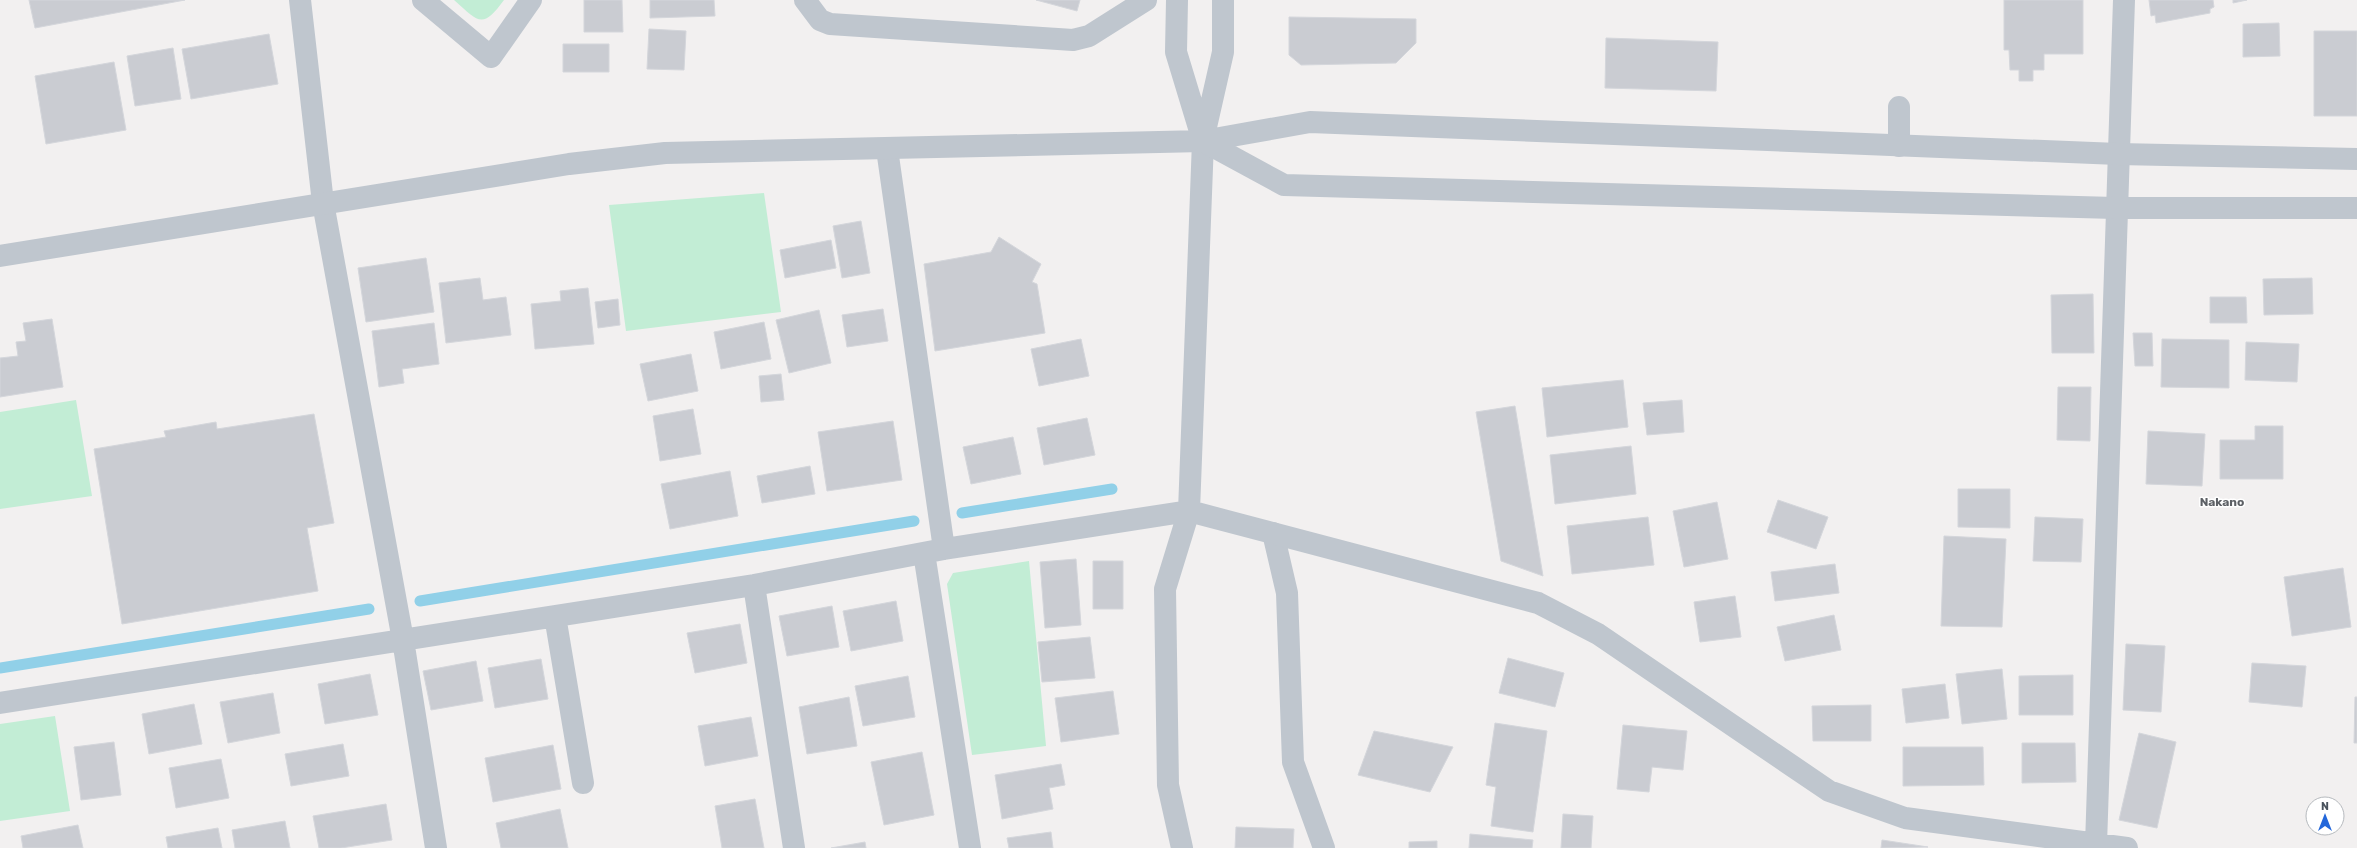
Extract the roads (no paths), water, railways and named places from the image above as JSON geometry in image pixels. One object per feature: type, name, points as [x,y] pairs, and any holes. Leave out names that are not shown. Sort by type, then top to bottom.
[{"type":"street","points":[[300,0],[323,203],[403,640],[436,848]]},
{"type":"street","points":[[423,0],[491,57],[531,0]]},
{"type":"street","points":[[805,0],[820,20],[830,24],[1073,40],[1090,36],[1146,0]]},
{"type":"street","points":[[1177,0],[1176,52],[1203,141],[1284,185],[2115,208],[2357,208]]},
{"type":"street","points":[[1182,848],[1168,785],[1165,589],[1189,511],[1203,141],[1223,52],[1223,0]]},
{"type":"street","points":[[2096,845],[2115,208],[2124,0]]},
{"type":"street","points":[[1899,107],[1899,146]]},
{"type":"street","points":[[0,256],[569,164],[665,152],[886,149],[1203,141],[1310,122],[2118,154],[2357,159]]},
{"type":"street","points":[[886,149],[970,848]]},
{"type":"street","points":[[0,703],[754,585],[934,551],[1189,511],[1538,603],[1598,634],[1829,791],[1905,818],[2127,848]]},
{"type":"street","points":[[1273,533],[1287,593],[1293,762],[1324,848]]},
{"type":"street","points":[[754,585],[794,848]]},
{"type":"street","points":[[555,616],[583,783]]},
{"type":"waterway","points":[[962,513],[1112,489]]},
{"type":"waterway","points":[[420,601],[914,521]]},
{"type":"waterway","points":[[0,668],[369,609]]},
{"type":"district","name":"Nakano","points":[[2222,502]]}]
